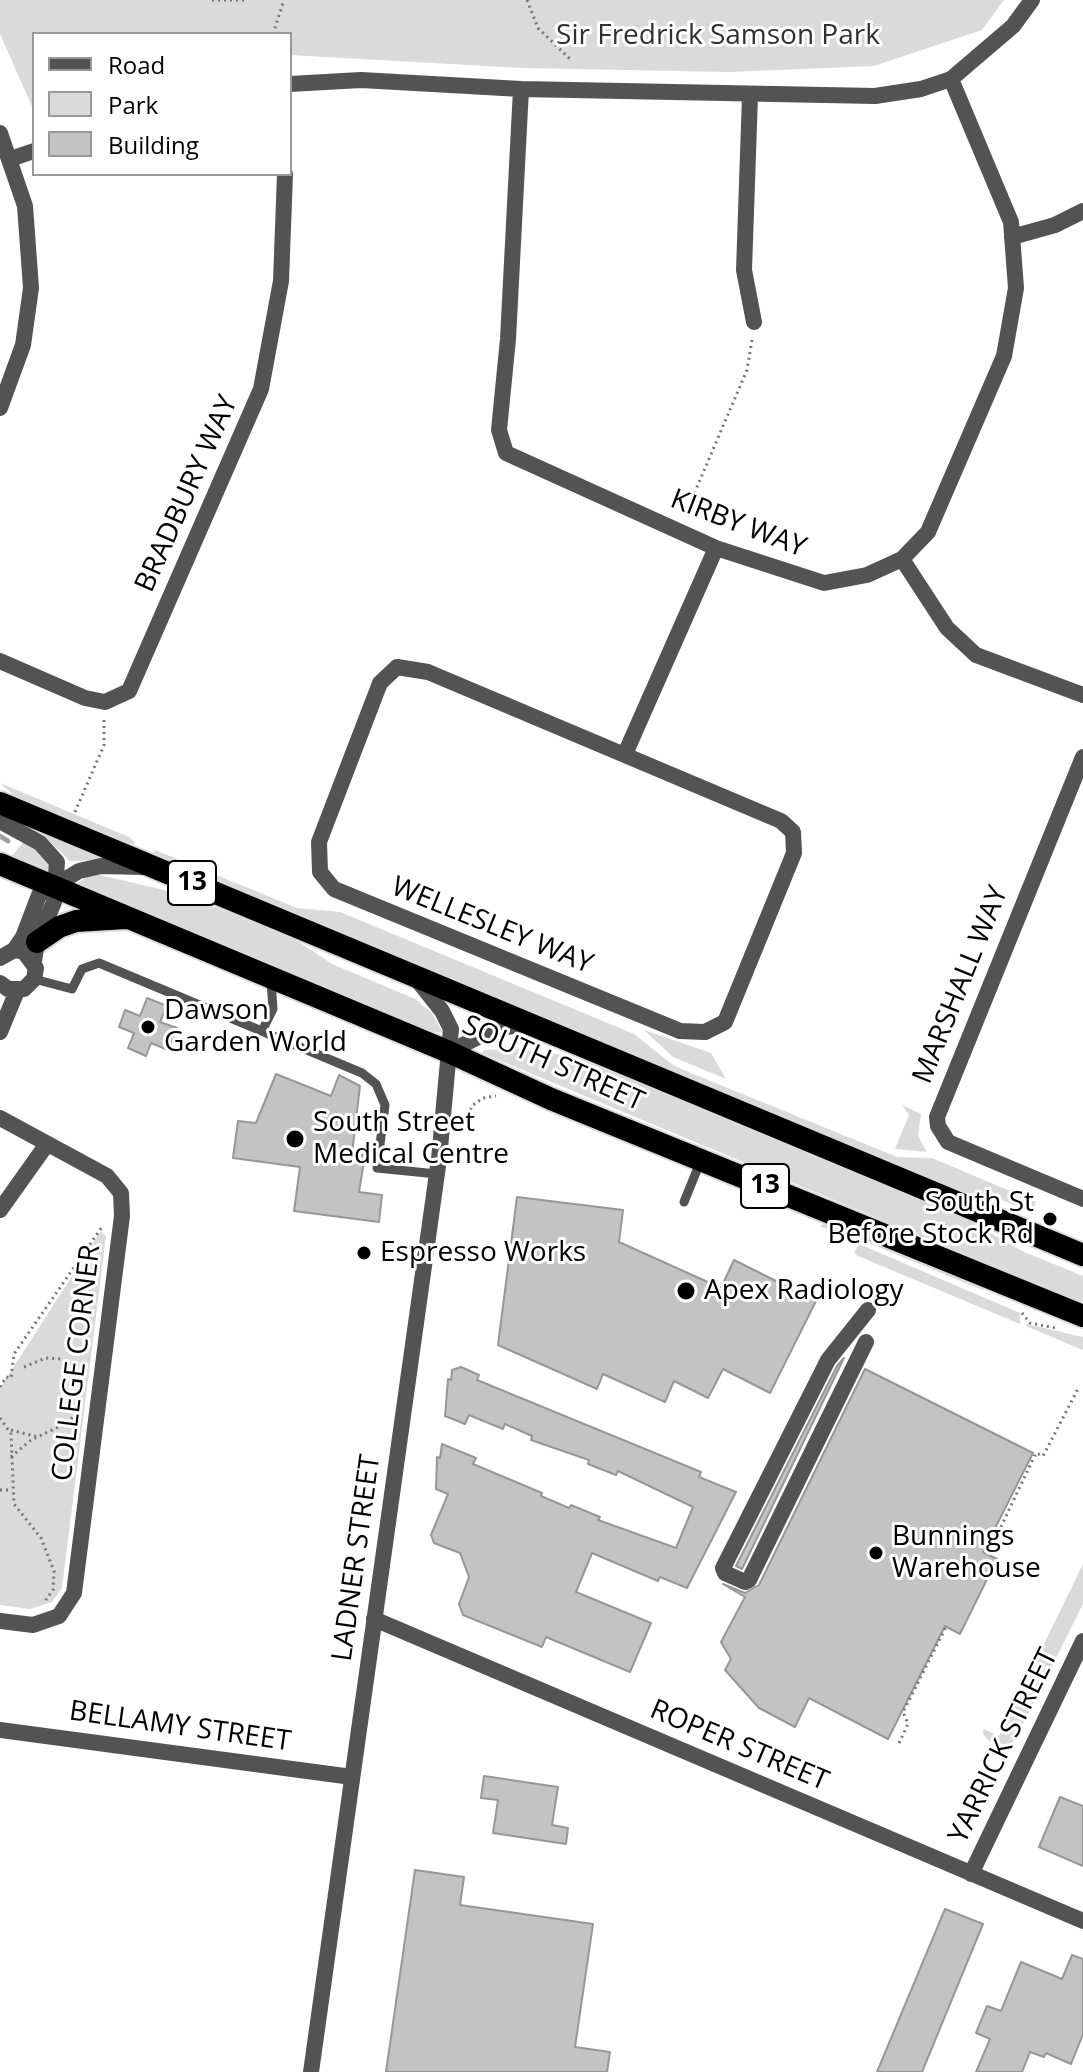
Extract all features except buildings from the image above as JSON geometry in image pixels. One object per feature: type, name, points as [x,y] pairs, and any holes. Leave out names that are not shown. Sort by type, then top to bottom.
[{"type":"highway","name":"SOUTH STREET","points":[[0,803],[1083,1255]]},
{"type":"highway","name":"SOUTH STREET","points":[[0,864],[135,918],[449,1052],[551,1099],[1083,1316]]},
{"type":"highway","points":[[36,952],[59,927],[76,921],[135,918]]},
{"type":"street","points":[[292,84],[361,80],[521,89],[750,96],[875,96],[921,89],[951,79],[1013,26],[1032,0]]},
{"type":"street","name":"KIRBY WAY","points":[[521,89],[508,339],[499,430],[506,453],[716,548],[824,583],[867,575],[902,559],[928,532],[1004,356],[1016,288],[1011,222],[951,79]]},
{"type":"street","points":[[750,96],[744,270],[754,322]]},
{"type":"street","points":[[0,133],[25,206],[31,288],[23,345],[0,408]]},
{"type":"street","points":[[10,159],[32,152]]},
{"type":"street","name":"BRADBURY WAY","points":[[105,702],[129,691],[261,389],[281,281],[285,176]]},
{"type":"street","points":[[1012,237],[1055,225],[1083,211]]},
{"type":"street","points":[[625,754],[716,548]]},
{"type":"street","points":[[902,559],[947,628],[976,655],[1083,695]]},
{"type":"street","points":[[0,661],[85,698],[105,702]]},
{"type":"street","name":"WELLESLEY WAY","points":[[397,667],[428,672],[625,754],[781,821],[793,832],[794,853],[725,1022],[705,1032],[680,1031],[334,889],[320,872],[319,842],[380,683],[397,667]]},
{"type":"street","name":"MARSHALL WAY","points":[[1083,757],[937,1117],[938,1126],[948,1142],[1083,1199]]},
{"type":"street","points":[[0,821],[30,835],[54,856],[57,867],[54,902],[36,952],[34,979],[5,987],[0,1032]]},
{"type":"street","points":[[7,954],[23,937],[39,895],[79,871],[101,866],[139,866],[188,881]]},
{"type":"street","points":[[7,954],[36,952]]},
{"type":"street","name":"LADNER STREET","points":[[311,2072],[437,1174],[449,1052],[451,1029],[442,1011],[414,976]]},
{"type":"street","points":[[449,1052],[490,1031],[527,1023]]},
{"type":"street","name":"COLLEGE CORNER","points":[[0,1118],[107,1176],[121,1193],[122,1216],[74,1593],[59,1616],[33,1625],[0,1621]]},
{"type":"street","points":[[0,1210],[47,1144]]},
{"type":"street","points":[[866,1342],[749,1580],[745,1582],[725,1573],[723,1568],[828,1360],[868,1310]]},
{"type":"street","name":"ROPER STREET","points":[[374,1619],[1083,1921]]},
{"type":"street","name":"YARRICK STREET","points":[[971,1874],[1083,1641]]},
{"type":"street","name":"BELLAMY STREET","points":[[0,1730],[352,1777]]},
{"type":"lane","points":[[34,979],[72,989],[82,969],[99,963],[362,1073],[376,1084],[385,1105],[377,1168],[437,1174]]},
{"type":"lane","points":[[262,1031],[273,1009],[270,976]]},
{"type":"lane","points":[[684,1202],[701,1160]]},
{"type":"path","points":[[212,0],[244,0]]},
{"type":"path","points":[[274,32],[284,0]]},
{"type":"path","points":[[527,0],[538,28],[571,60]]},
{"type":"path","points":[[679,530],[747,370],[754,322]]},
{"type":"path","points":[[75,812],[104,745],[105,702]]},
{"type":"path","points":[[457,1137],[464,1118],[478,1100],[488,1096],[506,1097]]},
{"type":"path","points":[[0,1387],[6,1377],[11,1378],[14,1354],[104,1224]]},
{"type":"path","points":[[24,1367],[46,1358],[62,1359],[75,1367],[82,1390]]},
{"type":"path","points":[[988,1554],[1036,1453],[1043,1456],[1079,1387]]},
{"type":"path","points":[[11,1457],[38,1437],[69,1422],[81,1405]]},
{"type":"path","points":[[0,1418],[10,1430],[38,1437]]},
{"type":"path","points":[[0,1418],[0,1426]]},
{"type":"path","points":[[10,1430],[14,1504],[41,1538],[54,1571],[53,1590],[44,1603]]},
{"type":"path","points":[[0,1490],[12,1490]]},
{"type":"path","points":[[899,1743],[908,1724],[903,1712],[946,1627]]},
{"type":"green space","name":"Sir Fredrick Samson Park","points":[[0,0],[1004,0],[982,30],[874,66],[729,72],[522,68],[292,55],[292,32],[32,32],[32,106],[0,34]]},
{"type":"green space","points":[[0,783],[135,842],[132,848],[19,800]]},
{"type":"green space","points":[[45,834],[107,860],[70,861]]},
{"type":"green space","points":[[25,840],[53,863],[49,871],[12,856]]},
{"type":"green space","points":[[155,850],[297,908],[340,912],[634,1034],[673,1065],[691,1073],[897,1157],[932,1158],[1036,1202],[1032,1213],[1002,1200],[965,1194],[153,855]]},
{"type":"green space","points":[[91,873],[177,893],[287,934],[332,964],[415,999],[432,1013],[443,1033],[425,1030],[77,884]]},
{"type":"green space","points":[[644,1030],[711,1053],[726,1079],[673,1057]]},
{"type":"green space","points":[[515,1049],[571,1056],[621,1074],[959,1215],[1022,1251],[1083,1276],[1083,1304],[482,1053],[484,1050]]},
{"type":"green space","points":[[902,1105],[921,1114],[918,1136],[927,1152],[895,1149],[909,1115]]},
{"type":"green space","points":[[825,1222],[955,1274],[985,1291],[839,1231],[820,1227]]},
{"type":"green space","points":[[101,1231],[106,1236],[62,1588],[52,1602],[30,1609],[0,1605],[0,1388]]},
{"type":"green space","points":[[859,1244],[1020,1313],[1020,1324],[858,1256],[854,1253]]},
{"type":"green space","points":[[1026,1326],[1083,1337],[1083,1350]]},
{"type":"green space","points":[[1083,1564],[1083,1604],[1016,1738],[1009,1746],[989,1741],[983,1734],[984,1729],[999,1736]]},
{"type":"waterway","points":[[0,836],[8,841]]},
{"type":"place","name":"Dawson Garden World","points":[[148,1027]]},
{"type":"place","name":"South Street Medical Centre","points":[[295,1139]]},
{"type":"place","name":"South St Before Stock Rd","points":[[1050,1219]]},
{"type":"place","name":"Espresso Works","points":[[364,1253]]},
{"type":"place","name":"Apex Radiology","points":[[686,1291]]},
{"type":"place","name":"Bunnings Warehouse","points":[[876,1553]]}]
